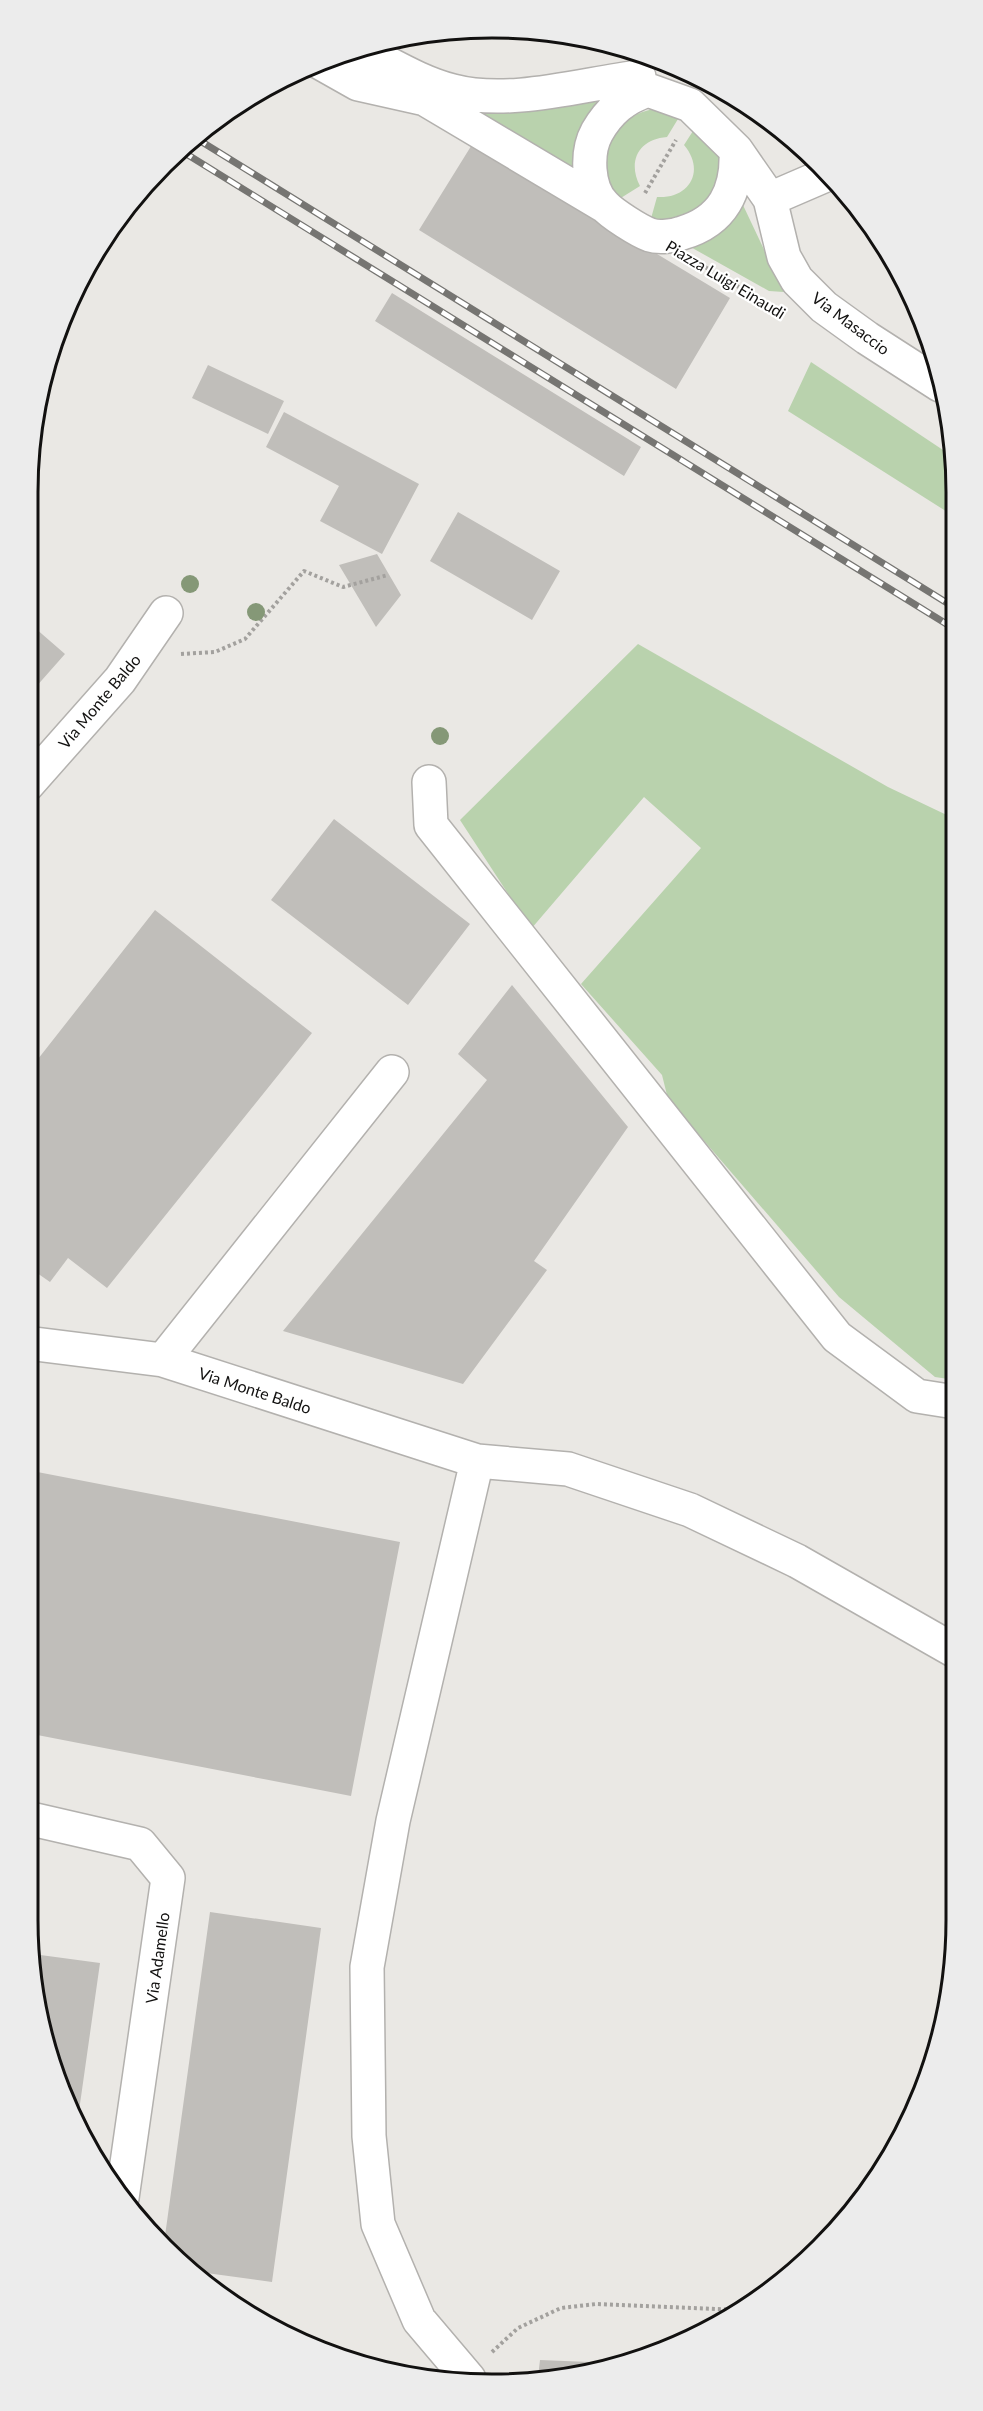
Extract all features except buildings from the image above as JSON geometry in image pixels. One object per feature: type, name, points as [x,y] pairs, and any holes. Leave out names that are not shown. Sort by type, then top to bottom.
[{"type":"street","points":[[370,54],[423,80],[454,92],[487,96],[532,94],[639,72],[636,94],[614,108],[605,117],[593,139],[590,162],[593,184],[628,221]]},
{"type":"street","points":[[329,68],[358,84],[425,99],[628,221]]},
{"type":"street","name":"Via Masaccio","points":[[639,72],[690,105],[736,150],[770,199],[784,257],[796,280],[824,307],[931,379]]},
{"type":"street","name":"Piazza Luigi Einaudi","points":[[628,221],[675,235],[697,228],[716,215],[729,196],[737,171],[736,150]]},
{"type":"street","points":[[770,199],[820,178]]},
{"type":"street","name":"Via Monte Baldo","points":[[38,772],[134,662],[166,613]]},
{"type":"street","points":[[429,782],[431,825],[837,1337],[917,1396],[946,1401]]},
{"type":"street","points":[[163,1360],[392,1072]]},
{"type":"street","name":"Via Monte Baldo","points":[[38,1344],[163,1360],[477,1461],[568,1469],[690,1510],[797,1561],[946,1646]]},
{"type":"street","points":[[477,1461],[393,1821],[367,1967],[369,2136],[378,2224],[419,2320],[479,2369]]},
{"type":"street","name":"Via Adamello","points":[[38,1821],[140,1844],[168,1878],[124,2186]]},
{"type":"path","points":[[628,221],[678,136]]},
{"type":"path","name":"Piazza Luigi Einaudi","points":[[628,221],[772,307]]},
{"type":"path","points":[[134,662],[151,676],[172,657],[186,653],[215,652],[245,639],[304,571],[343,587],[388,575]]},
{"type":"path","points":[[479,2369],[493,2350],[518,2328],[561,2308],[596,2304],[724,2309]]},
{"type":"green space","points":[[605,98],[579,176],[451,106],[514,111],[559,108]]},
{"type":"green space","points":[[660,108],[678,119],[667,137],[649,142],[638,153],[635,168],[640,186],[616,201],[607,170],[607,155],[611,141],[618,129],[629,119],[643,112]]},
{"type":"green space","points":[[693,131],[718,147],[720,170],[715,191],[703,208],[683,221],[650,222],[657,197],[678,193],[691,182],[694,164],[684,145]]},
{"type":"green space","points":[[742,203],[784,292],[769,291],[687,245]]},
{"type":"green space","points":[[811,362],[944,451],[946,511],[788,411]]},
{"type":"green space","points":[[638,644],[888,787],[946,815],[946,1379],[935,1377],[839,1297],[668,1099],[662,1075],[581,984],[701,848],[644,797],[531,929],[460,820]]},
{"type":"railway","points":[[202,142],[946,602]]},
{"type":"railway","points":[[187,154],[946,624]]}]
